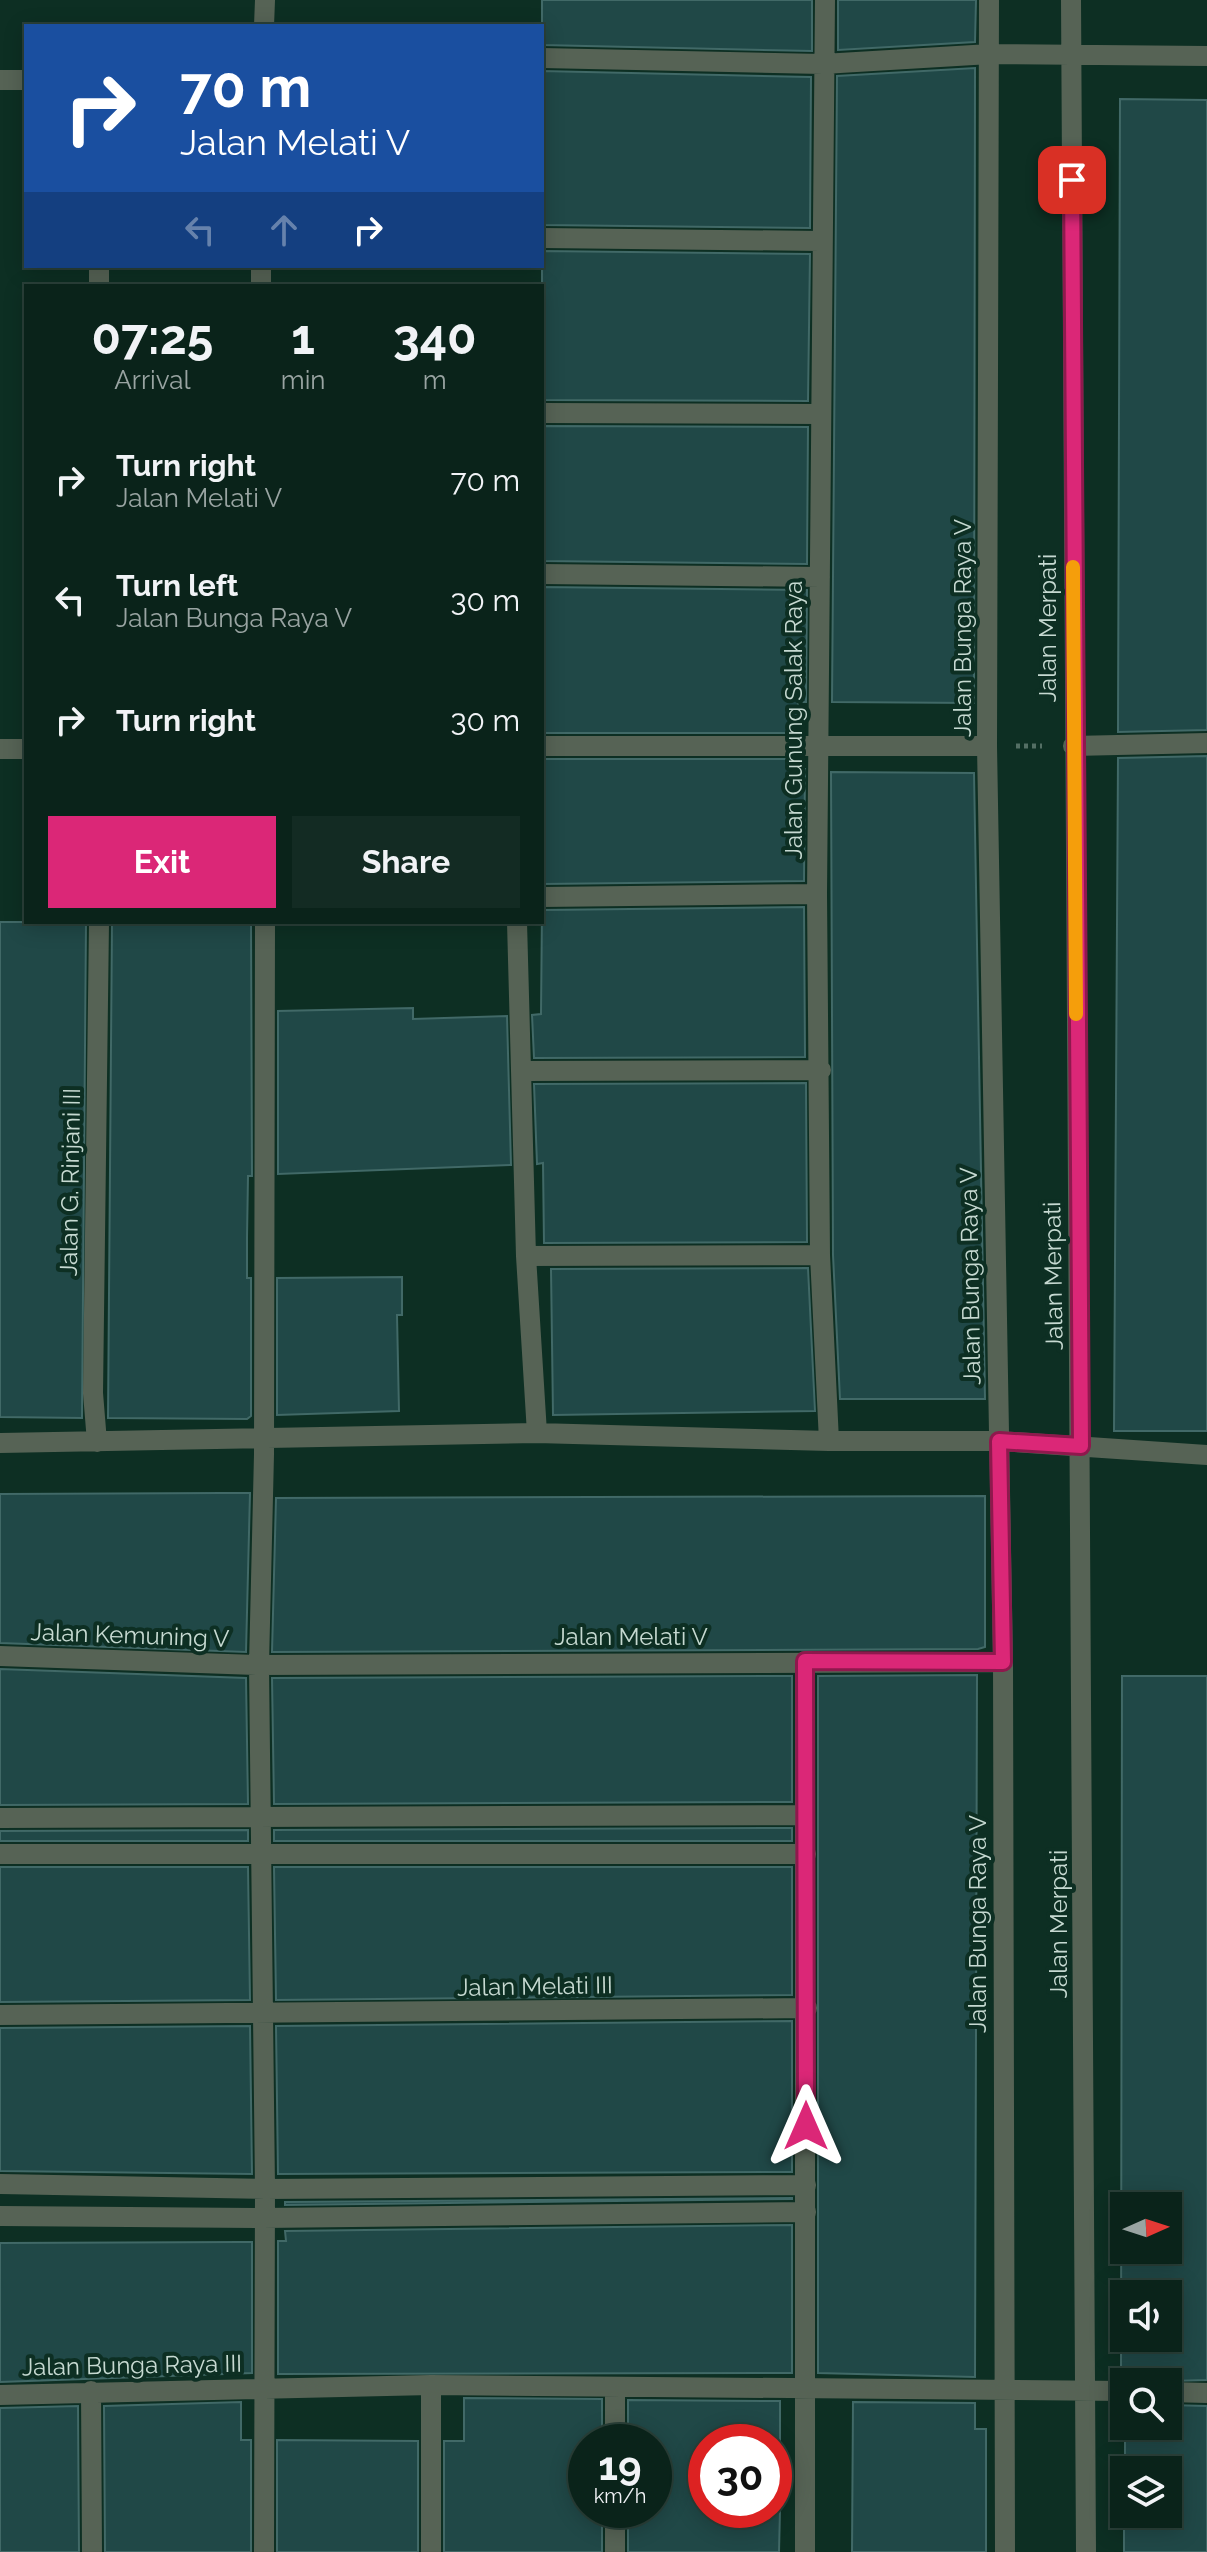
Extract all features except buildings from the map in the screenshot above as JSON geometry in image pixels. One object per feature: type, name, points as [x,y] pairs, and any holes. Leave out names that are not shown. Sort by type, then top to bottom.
[{"type":"street","points":[[264,24],[265,0]]},
{"type":"street","name":"Jalan Gunung Salak Raya","points":[[825,0],[820,241],[817,894],[821,1070],[820,1255],[829,1441]]},
{"type":"street","name":"Jalan Bunga Raya V","points":[[989,0],[987,746],[1003,1662],[1005,2552]]},
{"type":"street","name":"Jalan Merpati","points":[[1071,0],[1073,746],[1088,2390],[1086,2552]]},
{"type":"street","points":[[544,58],[823,64],[990,54],[1207,56]]},
{"type":"street","points":[[0,80],[24,80]]},
{"type":"street","points":[[544,238],[820,241]]},
{"type":"street","points":[[544,413],[819,414]]},
{"type":"street","points":[[544,574],[820,577]]},
{"type":"street","points":[[1073,746],[1207,743]]},
{"type":"street","points":[[544,746],[987,746]]},
{"type":"street","points":[[0,749],[24,749]]},
{"type":"street","points":[[544,897],[817,894]]},
{"type":"street","name":"Jalan G. Rinjani III","points":[[97,1442],[93,1393],[99,924]]},
{"type":"street","points":[[264,2552],[265,2189],[259,1665],[264,1438],[265,924]]},
{"type":"street","points":[[517,924],[524,1071],[526,1256],[537,1433]]},
{"type":"street","points":[[524,1071],[821,1070]]},
{"type":"street","points":[[526,1256],[820,1255]]},
{"type":"street","points":[[0,1443],[537,1433],[829,1441],[999,1441],[1207,1455]]},
{"type":"street","name":"Jalan Kemuning V","points":[[0,1656],[259,1665]]},
{"type":"street","points":[[805,1661],[805,2552]]},
{"type":"street","name":"Jalan Melati V","points":[[259,1665],[1003,1662]]},
{"type":"street","points":[[0,1827],[0,1818],[805,1815]]},
{"type":"street","points":[[604,1854],[606,1816]]},
{"type":"street","points":[[0,1854],[806,1854]]},
{"type":"street","name":"Jalan Melati III","points":[[0,2015],[807,2008]]},
{"type":"street","points":[[0,2184],[265,2189],[806,2185]]},
{"type":"street","points":[[0,2216],[263,2218],[806,2212]]},
{"type":"street","points":[[431,2385],[431,2552]]},
{"type":"street","name":"Jalan Bunga Raya III","points":[[0,2395],[431,2385],[1110,2391]]},
{"type":"street","points":[[615,2388],[615,2424]]},
{"type":"street","points":[[91,2391],[92,2552]]},
{"type":"street","points":[[1182,2392],[1207,2393]]},
{"type":"street","points":[[615,2528],[615,2552]]},
{"type":"path","points":[[987,746],[1073,746]]},
{"type":"slow traffic","points":[[1073,567],[1076,1014]]},
{"type":"route","points":[[806,2126],[805,1661],[1003,1662],[999,1441],[1081,1446],[1073,746],[1072,180]]}]
